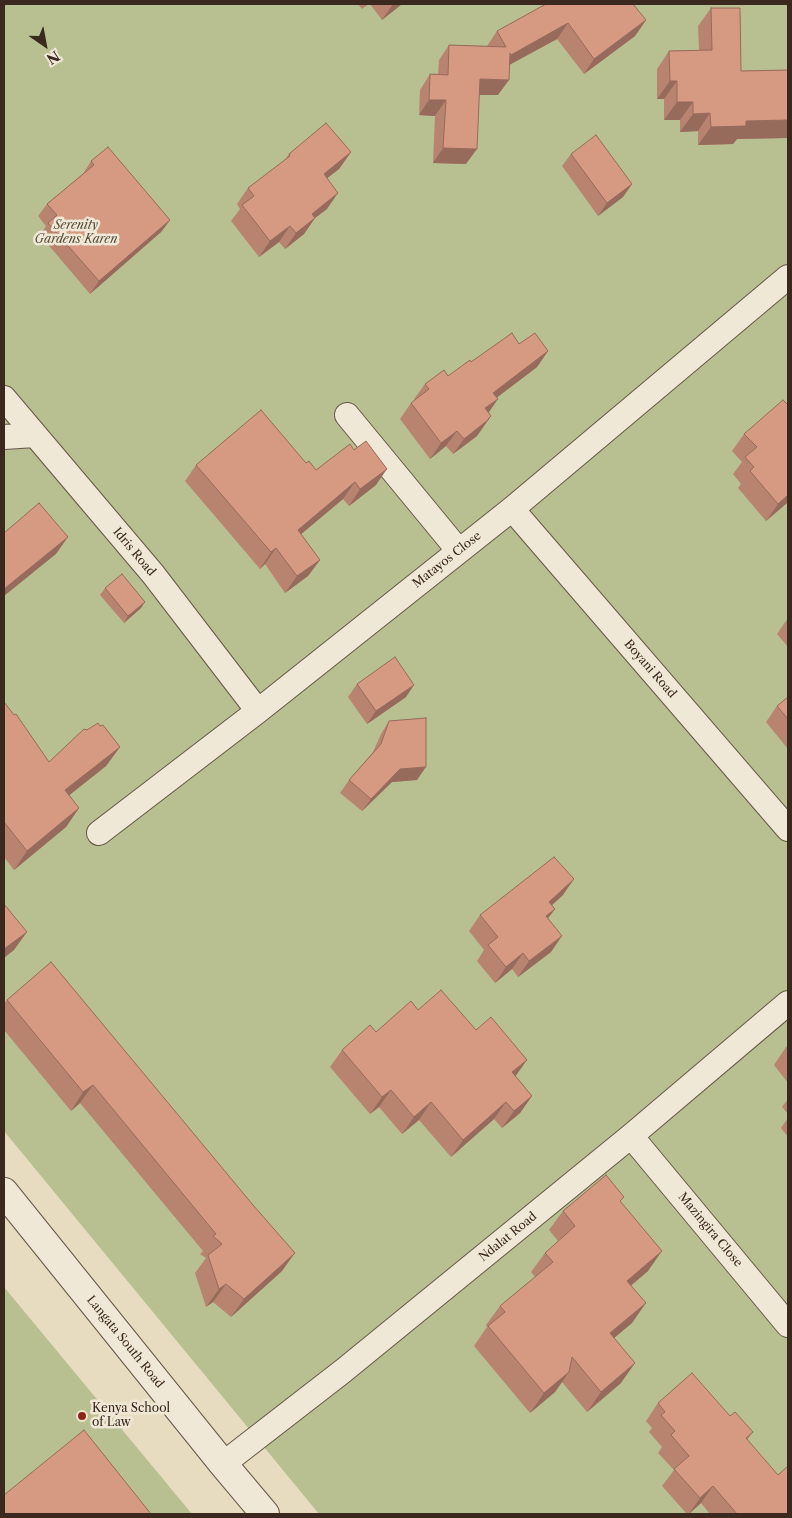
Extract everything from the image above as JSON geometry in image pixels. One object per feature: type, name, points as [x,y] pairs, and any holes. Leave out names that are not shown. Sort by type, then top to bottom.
[{"type":"street","name":"Matayos Close","points":[[99,833],[258,711],[512,509],[788,278]]},
{"type":"street","name":"Idris Road","points":[[4,398],[153,574],[258,711]]},
{"type":"street","points":[[347,415],[459,551]]},
{"type":"street","points":[[4,437],[35,435]]},
{"type":"street","name":"Boyani Road","points":[[512,509],[788,829]]},
{"type":"street","name":"Ndalat Road","points":[[223,1464],[343,1371],[632,1136],[788,1003]]},
{"type":"street","name":"Mazingira Close","points":[[632,1136],[788,1324]]},
{"type":"street","name":"Langata South Road","points":[[4,1192],[265,1514]]},
{"type":"green space","name":"Serenity Gardens Karen","points":[[4,4],[788,4],[788,1514],[319,1514],[4,1131]]},
{"type":"green space","name":"Kenya School of Law","points":[[4,1287],[192,1514],[4,1514]]},
{"type":"building","points":[[546,4],[633,4],[646,20],[594,59],[568,23],[511,55],[510,53],[509,80],[480,79],[477,149],[443,148],[446,100],[429,100],[430,74],[448,75],[449,45],[506,47],[497,31]]},
{"type":"building","points":[[711,8],[740,8],[741,71],[788,70],[788,120],[746,121],[746,126],[711,127],[710,113],[693,114],[693,102],[677,102],[677,81],[670,81],[669,51],[712,50]]},
{"type":"building","points":[[326,123],[351,152],[324,174],[338,193],[312,214],[315,218],[296,233],[290,226],[270,241],[242,205],[254,196],[248,188],[290,156],[289,154]]},
{"type":"building","points":[[596,135],[632,184],[607,203],[571,154]]},
{"type":"building","points":[[108,147],[170,220],[99,281],[48,223],[57,215],[47,204],[94,165],[91,161]]},
{"type":"building","points":[[512,333],[519,344],[535,333],[548,351],[493,393],[498,399],[485,408],[491,416],[488,420],[464,439],[457,431],[441,443],[411,403],[429,389],[425,384],[444,370],[448,376]]},
{"type":"building","points":[[783,400],[788,405],[788,495],[778,504],[750,471],[754,467],[745,457],[757,447],[744,434]]},
{"type":"building","points":[[261,410],[306,463],[309,461],[316,470],[350,444],[354,450],[366,441],[387,469],[360,489],[355,482],[298,530],[320,560],[297,576],[276,548],[271,552],[196,465]]},
{"type":"building","points":[[39,503],[68,537],[4,589],[4,533]]},
{"type":"building","points":[[122,574],[145,602],[128,616],[105,588]]},
{"type":"building","points":[[395,657],[414,685],[376,711],[357,684]]},
{"type":"building","points":[[788,697],[788,719],[777,706]]},
{"type":"building","points":[[4,702],[14,715],[16,714],[49,762],[84,729],[87,730],[98,723],[100,726],[103,725],[120,747],[65,790],[79,808],[27,851],[4,822]]},
{"type":"building","points":[[426,718],[426,767],[400,769],[371,799],[349,780],[381,744],[389,721]]},
{"type":"building","points":[[554,857],[574,879],[549,902],[555,909],[546,916],[562,936],[529,961],[523,953],[506,967],[488,945],[498,937],[480,915]]},
{"type":"building","points":[[4,904],[27,932],[4,949]]},
{"type":"building","points":[[51,962],[295,1253],[244,1299],[226,1284],[219,1289],[208,1255],[222,1244],[213,1236],[216,1234],[93,1085],[83,1092],[7,1000]]},
{"type":"building","points":[[441,990],[476,1030],[491,1017],[527,1060],[512,1072],[532,1096],[514,1111],[506,1102],[463,1140],[431,1102],[414,1117],[391,1090],[382,1097],[342,1050],[370,1025],[376,1032],[411,1001],[418,1010]]},
{"type":"building","points":[[606,1175],[624,1197],[620,1201],[662,1251],[627,1281],[646,1303],[610,1333],[635,1363],[601,1392],[572,1357],[569,1372],[544,1393],[488,1326],[505,1312],[500,1306],[553,1262],[545,1253],[575,1226],[563,1211]]},
{"type":"building","points":[[692,1373],[730,1416],[735,1412],[753,1432],[746,1438],[778,1475],[788,1466],[788,1514],[737,1514],[713,1486],[700,1498],[674,1469],[689,1456],[671,1435],[675,1431],[661,1415],[665,1412],[658,1403]]},
{"type":"building","points":[[84,1430],[151,1514],[4,1514],[4,1495]]},
{"type":"place","name":"Kenya School of Law","points":[[82,1416]]}]
